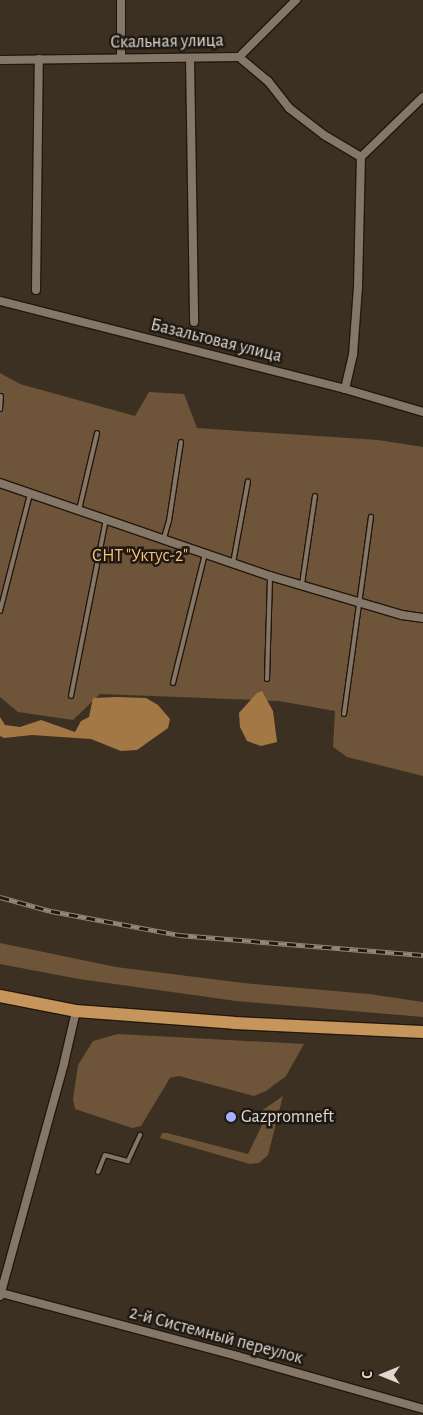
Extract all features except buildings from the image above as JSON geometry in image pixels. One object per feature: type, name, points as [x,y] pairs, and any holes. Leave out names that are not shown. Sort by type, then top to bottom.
[{"type":"main road","points":[[0,996],[76,1011],[234,1023],[423,1032]]},
{"type":"street","points":[[121,0],[121,58]]},
{"type":"street","points":[[239,57],[296,0]]},
{"type":"street","name":"Скальная улица","points":[[0,60],[239,57],[268,81],[289,108],[324,135],[361,157]]},
{"type":"street","points":[[190,58],[194,322]]},
{"type":"street","points":[[36,290],[39,59]]},
{"type":"street","points":[[345,389],[353,355],[358,287],[361,157],[423,97]]},
{"type":"street","name":"Базальтовая улица","points":[[0,301],[345,389],[423,412]]},
{"type":"street","points":[[0,483],[270,576],[423,618]]},
{"type":"street","points":[[0,1294],[64,1063],[76,1011]]},
{"type":"street","name":"2-й Системный переулок","points":[[0,1294],[237,1356],[423,1409]]},
{"type":"lane","points":[[0,409],[1,396]]},
{"type":"lane","points":[[79,510],[97,433]]},
{"type":"lane","points":[[164,538],[169,521],[181,442]]},
{"type":"lane","points":[[233,562],[248,481]]},
{"type":"lane","points":[[0,612],[30,494]]},
{"type":"lane","points":[[302,584],[315,496]]},
{"type":"lane","points":[[344,714],[372,517]]},
{"type":"lane","points":[[71,696],[106,519]]},
{"type":"lane","points":[[173,682],[205,554]]},
{"type":"lane","points":[[267,679],[270,576]]},
{"type":"lane","points":[[98,1172],[105,1155],[128,1160],[140,1136]]},
{"type":"green space","name":"СНТ \"Уктус-2\"","points":[[0,373],[20,384],[135,416],[149,392],[184,394],[197,428],[378,440],[423,447],[423,776],[347,757],[333,747],[335,711],[279,701],[100,694],[73,720],[18,712],[0,697]]},
{"type":"green space","points":[[0,943],[116,967],[243,983],[369,994],[423,1002],[423,1017],[236,1001],[79,979],[0,964]]},
{"type":"green space","points":[[118,1034],[304,1044],[286,1076],[266,1091],[254,1096],[179,1076],[170,1078],[141,1126],[132,1128],[75,1109],[73,1099],[78,1065],[93,1041]]},
{"type":"green space","points":[[283,1096],[268,1155],[259,1163],[250,1164],[160,1138],[162,1133],[167,1133],[248,1154],[264,1121],[254,1116]]},
{"type":"shaded area","points":[[262,691],[273,711],[277,742],[261,746],[247,741],[240,727],[239,713],[257,693]]},
{"type":"shaded area","points":[[93,698],[146,698],[158,705],[170,719],[168,728],[137,750],[121,751],[91,739],[32,735],[4,738],[0,736],[0,717],[5,725],[20,727],[41,720],[75,732],[81,721],[89,717]]},
{"type":"railway","points":[[0,897],[51,911],[179,935],[423,955]]},
{"type":"place","name":"Gazpromneft","points":[[231,1117]]}]
